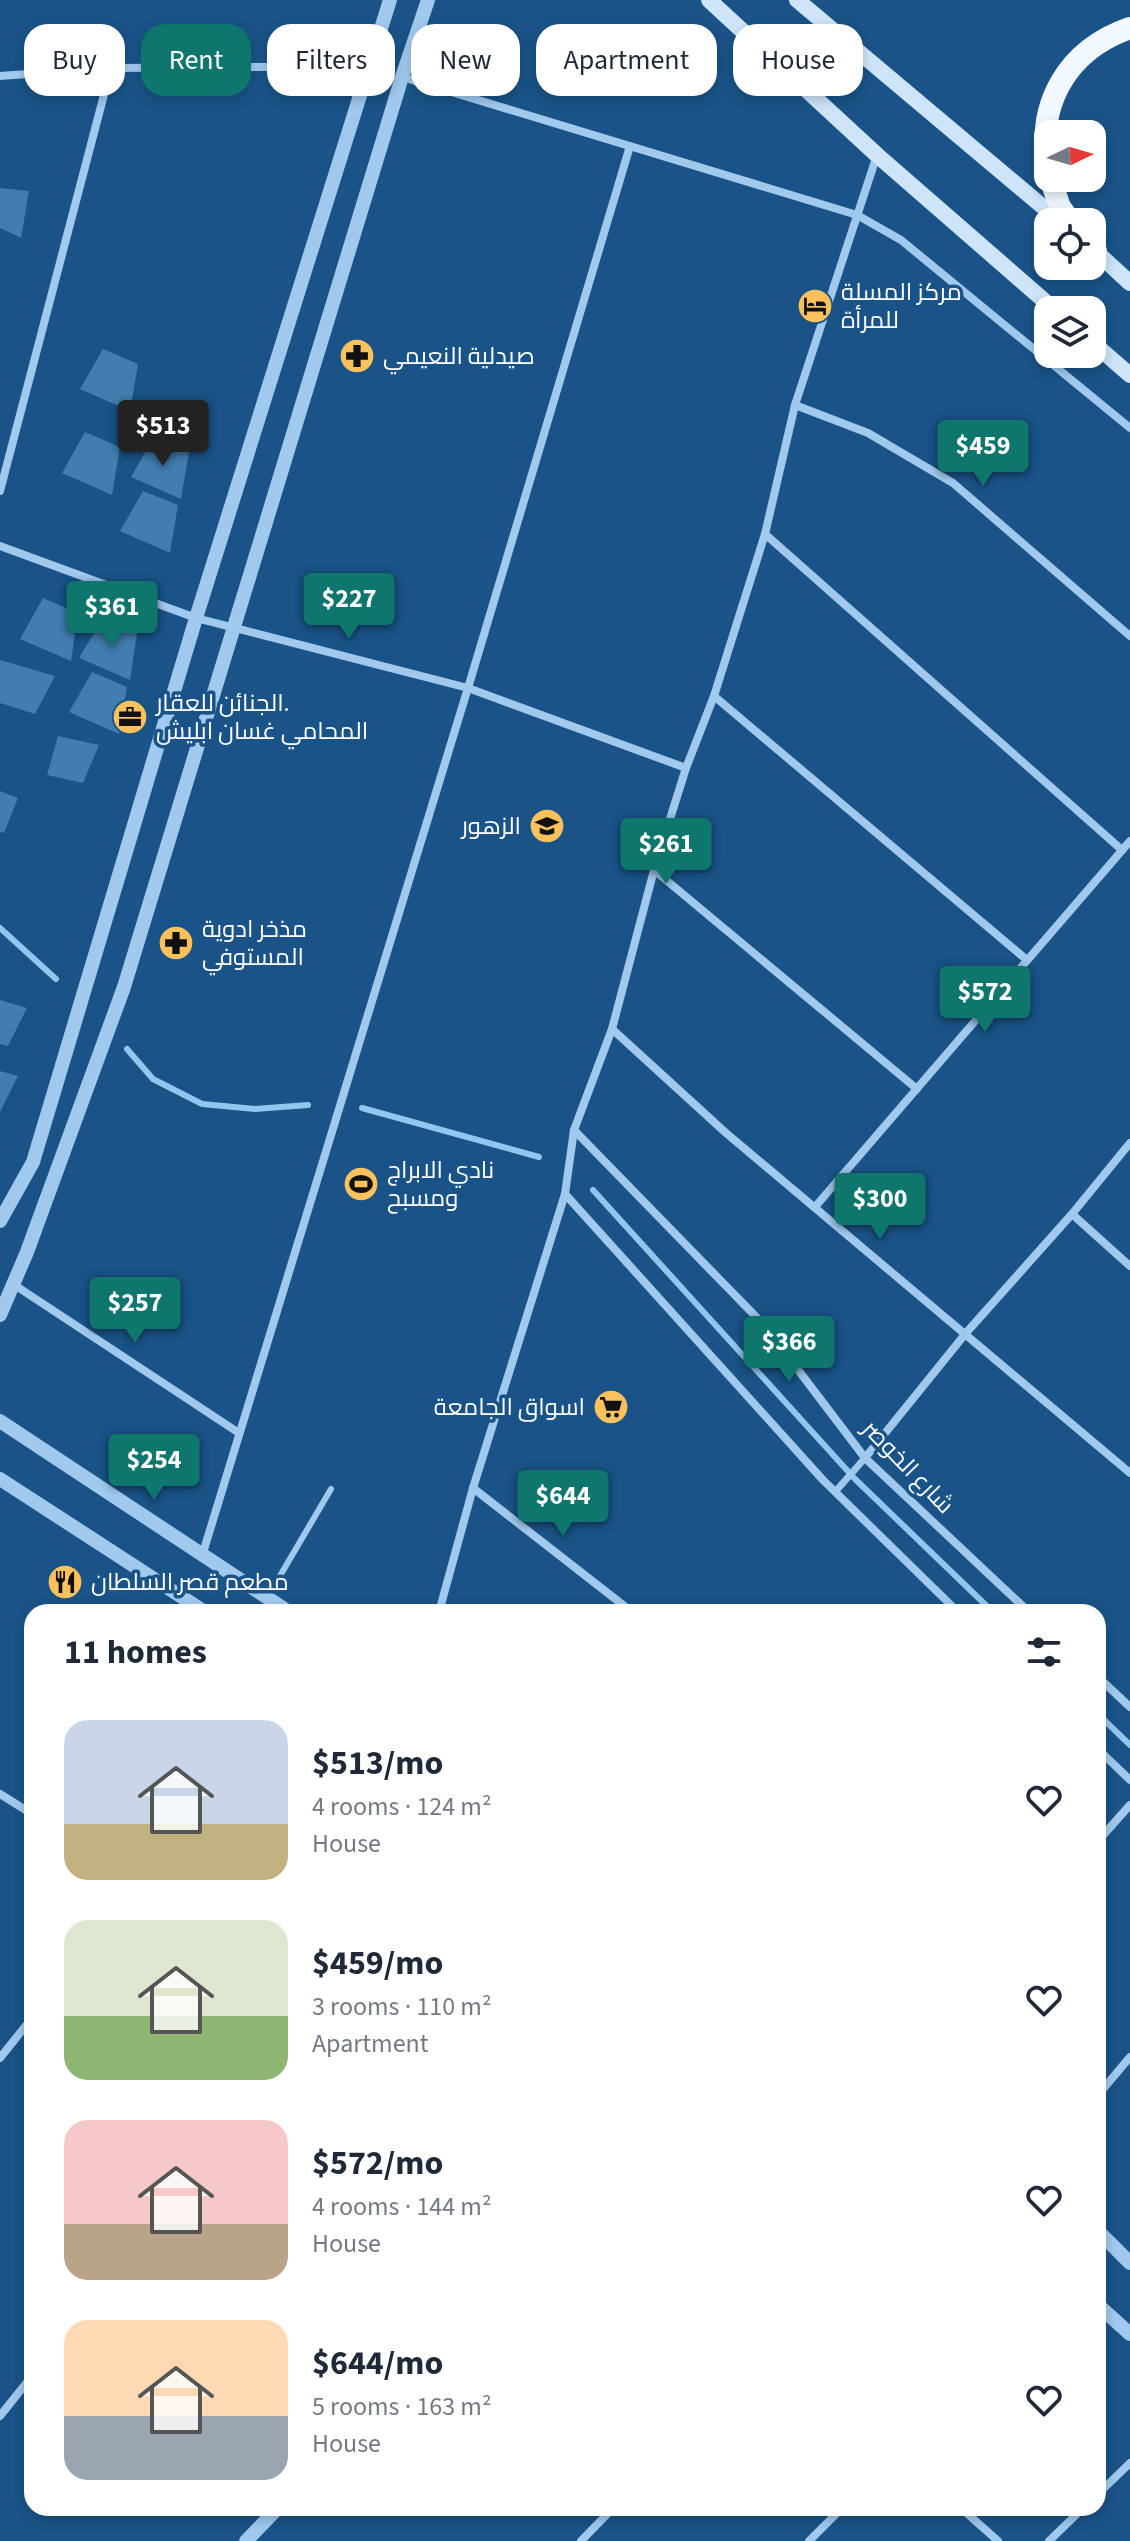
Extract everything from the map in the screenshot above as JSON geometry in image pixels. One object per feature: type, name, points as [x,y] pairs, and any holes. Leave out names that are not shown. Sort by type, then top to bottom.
[{"type":"highway","points":[[1046,120],[1056,90],[1066,74],[1085,54],[1130,28]]},
{"type":"main road","points":[[797,0],[1044,208]]},
{"type":"main road","points":[[709,2],[877,155],[1039,296]]},
{"type":"main road","points":[[1106,260],[1130,283]]},
{"type":"main road","points":[[1106,354],[1130,375]]},
{"type":"street","points":[[382,24],[390,0]]},
{"type":"street","points":[[0,1315],[124,987],[428,0]]},
{"type":"street","points":[[125,68],[267,67]]},
{"type":"street","points":[[0,76],[24,74]]},
{"type":"street","points":[[402,77],[857,215],[901,240],[1130,428]]},
{"type":"street","points":[[0,491],[104,96]]},
{"type":"street","points":[[0,1221],[33,1162],[196,618],[360,96]]},
{"type":"street","points":[[202,1556],[468,688],[630,146]]},
{"type":"street","points":[[441,1604],[473,1488],[565,1194],[574,1130],[612,1029],[654,870],[765,534],[795,405],[877,155]]},
{"type":"street","points":[[795,405],[868,433],[953,483],[1130,636]]},
{"type":"street","points":[[765,534],[1122,850]]},
{"type":"street","points":[[0,546],[196,618],[468,688],[686,768]]},
{"type":"street","points":[[714,696],[1027,960]]},
{"type":"street","points":[[815,1207],[1130,841]]},
{"type":"street","points":[[654,870],[917,1089]]},
{"type":"street","points":[[612,1029],[726,1133],[1130,1473]]},
{"type":"street","name":"شارع الخوصر","points":[[574,1130],[764,1325],[865,1458],[1020,1604]]},
{"type":"street","points":[[835,1492],[966,1333],[1072,1214],[1130,1143]]},
{"type":"street","points":[[565,1194],[835,1492],[950,1604]]},
{"type":"street","points":[[1072,1214],[1130,1266]]},
{"type":"street","points":[[13,1284],[239,1433]]},
{"type":"street","points":[[0,1421],[276,1604]]},
{"type":"street","points":[[0,1479],[193,1604]]},
{"type":"street","points":[[473,1488],[622,1604]]},
{"type":"street","points":[[1106,1684],[1130,1707]]},
{"type":"street","points":[[1106,1757],[1130,1780]]},
{"type":"street","points":[[0,1794],[24,1809]]},
{"type":"street","points":[[1106,1832],[1130,1805]]},
{"type":"street","points":[[0,2058],[24,2028]]},
{"type":"street","points":[[1106,2086],[1130,2057]]},
{"type":"street","points":[[1106,2239],[1130,2263]]},
{"type":"street","points":[[1106,2312],[1130,2334]]},
{"type":"street","points":[[0,2416],[24,2386]]},
{"type":"street","points":[[1106,2486],[1130,2463]]},
{"type":"street","points":[[246,2541],[270,2516]]},
{"type":"street","points":[[581,2541],[605,2516]]},
{"type":"street","points":[[809,2541],[834,2516]]},
{"type":"street","points":[[970,2516],[998,2541]]},
{"type":"street","points":[[1049,2541],[1075,2516]]},
{"type":"lane","points":[[267,1598],[331,1489]]},
{"type":"building","points":[[0,188],[29,191],[21,238],[0,228]]},
{"type":"building","points":[[103,349],[138,364],[130,411],[80,389]]},
{"type":"building","points":[[85,432],[120,447],[112,495],[62,473]]},
{"type":"building","points":[[154,437],[189,452],[181,499],[131,477]]},
{"type":"building","points":[[143,491],[178,505],[170,553],[120,531]]},
{"type":"building","points":[[43,598],[78,613],[71,661],[20,639]]},
{"type":"building","points":[[103,618],[137,633],[130,680],[79,658]]},
{"type":"building","points":[[0,660],[55,676],[35,714],[0,703]]},
{"type":"building","points":[[92,672],[127,687],[119,734],[69,712]]},
{"type":"building","points":[[58,736],[99,745],[83,783],[47,775]]},
{"type":"building","points":[[0,791],[18,798],[4,833],[0,832]]},
{"type":"building","points":[[0,1000],[27,1008],[8,1046],[0,1044]]},
{"type":"building","points":[[0,1071],[18,1076],[0,1112]]},
{"type":"waterway","points":[[0,928],[56,979]]},
{"type":"waterway","points":[[127,1049],[153,1079],[202,1104],[255,1109],[308,1105]]},
{"type":"waterway","points":[[362,1108],[539,1157]]},
{"type":"waterway","points":[[593,1190],[855,1479],[985,1604]]},
{"type":"waterway","points":[[1106,1722],[1130,1745]]},
{"type":"place","name":"مركز المسلة للمرأة","points":[[815,306]]},
{"type":"place","name":"صيدلية النعيمي","points":[[357,356]]},
{"type":"place","name":"الجنائن للعقار. المحامي غسان ابليش","points":[[130,717]]},
{"type":"place","name":"الزهور","points":[[547,826]]},
{"type":"place","name":"مذخر ادویة المستوفي","points":[[176,943]]},
{"type":"place","name":"نادي الابراج ومسبح","points":[[361,1184]]},
{"type":"place","name":"اسواق الجامعة","points":[[611,1407]]},
{"type":"place","name":"مطعم قصر السلطان","points":[[65,1582]]}]
